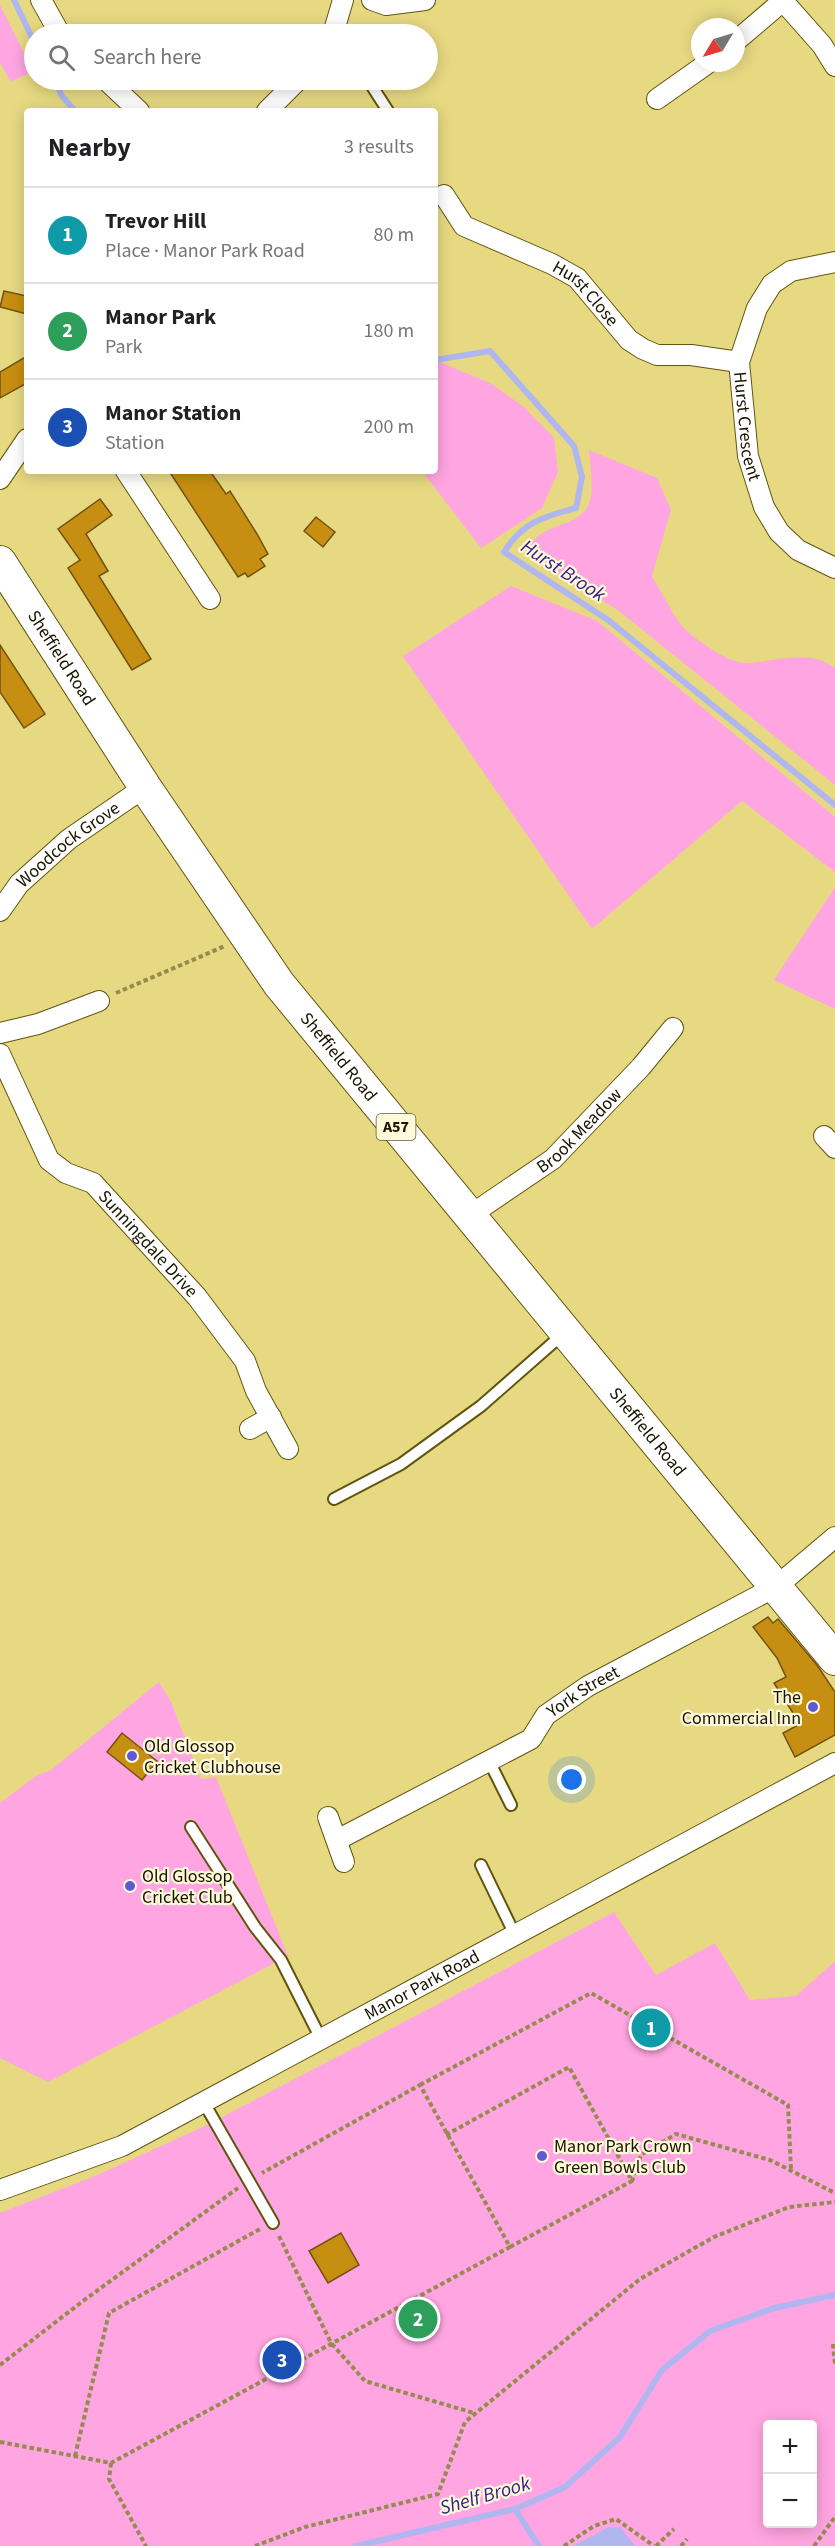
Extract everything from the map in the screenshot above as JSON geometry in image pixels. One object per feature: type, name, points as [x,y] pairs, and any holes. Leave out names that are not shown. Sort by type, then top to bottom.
[{"type":"main road","name":"Sheffield Road","points":[[0,562],[145,787],[279,984],[835,1659]]},
{"type":"street","points":[[41,0],[54,24]]},
{"type":"street","points":[[338,24],[342,0]]},
{"type":"street","points":[[372,0],[387,5],[425,0]]},
{"type":"street","points":[[745,33],[784,0],[822,45],[835,66]]},
{"type":"street","points":[[657,99],[695,72]]},
{"type":"street","points":[[117,90],[136,108]]},
{"type":"street","points":[[270,108],[288,90]]},
{"type":"street","name":"Hurst Close","points":[[444,195],[464,226],[552,264],[577,278],[629,340],[642,349],[657,355],[692,355],[740,362]]},
{"type":"street","name":"Hurst Crescent","points":[[835,262],[791,271],[772,284],[758,308],[740,362],[748,456],[764,507],[778,532],[798,550],[835,568]]},
{"type":"street","points":[[0,478],[24,443]]},
{"type":"street","points":[[128,474],[210,599]]},
{"type":"street","name":"Woodcock Grove","points":[[0,911],[20,884],[69,839],[145,787]]},
{"type":"street","points":[[0,1033],[38,1024],[99,1001]]},
{"type":"street","name":"Brook Meadow","points":[[469,1216],[553,1159],[641,1066],[673,1028]]},
{"type":"street","name":"Sunningdale Drive","points":[[0,1054],[49,1160],[66,1173],[93,1183],[115,1204],[144,1242],[173,1268],[245,1361],[256,1391],[288,1449]]},
{"type":"street","points":[[250,1429],[271,1417]]},
{"type":"street","name":"York Street","points":[[337,1840],[531,1739],[546,1715],[588,1686],[777,1586],[835,1537]]},
{"type":"street","name":"Manor Park Road","points":[[0,2190],[122,2146],[835,1764]]},
{"type":"street","points":[[328,1817],[344,1862]]},
{"type":"lane","points":[[374,90],[386,108]]},
{"type":"lane","points":[[334,1499],[401,1464],[481,1406],[566,1332]]},
{"type":"lane","points":[[489,1761],[511,1805]]},
{"type":"lane","points":[[190,1827],[255,1927],[281,1960],[321,2038]]},
{"type":"lane","points":[[481,1865],[515,1935]]},
{"type":"lane","points":[[203,2101],[273,2223]]},
{"type":"path","points":[[99,1001],[245,937]]},
{"type":"path","points":[[0,2365],[82,2301],[248,2181],[591,1993],[788,2105],[791,2171]]},
{"type":"path","points":[[446,2135],[569,2067],[632,2181]]},
{"type":"path","points":[[420,2085],[510,2247]]},
{"type":"path","points":[[0,2442],[111,2463],[632,2181],[641,2155],[676,2134],[770,2160],[835,2193]]},
{"type":"path","points":[[255,2546],[305,2527],[438,2494],[465,2422],[640,2279],[714,2237],[789,2207],[835,2202]]},
{"type":"path","points":[[75,2456],[109,2313],[273,2223],[331,2343],[365,2380],[474,2413]]},
{"type":"path","points":[[833,2344],[835,2364]]},
{"type":"path","points":[[111,2463],[109,2480],[146,2546]]},
{"type":"path","points":[[814,2546],[835,2517]]},
{"type":"path","points":[[564,2546],[594,2526],[616,2519],[655,2546],[674,2529]]},
{"type":"path","points":[[681,2546],[687,2539]]},
{"type":"shaded area","points":[[0,5],[24,53],[24,76],[11,82],[0,63]]},
{"type":"shaded area","points":[[438,361],[490,383],[524,407],[554,438],[558,472],[542,508],[481,548],[424,474],[438,474]]},
{"type":"shaded area","points":[[589,450],[657,478],[671,510],[652,576],[674,615],[688,632],[713,650],[739,662],[803,657],[825,662],[835,668],[835,785],[619,611],[528,554],[531,544],[537,537],[574,519],[588,506],[592,486]]},
{"type":"shaded area","points":[[511,586],[597,621],[835,817],[835,872],[742,801],[592,929],[403,656]]},
{"type":"shaded area","points":[[835,887],[835,1009],[774,980]]},
{"type":"shaded area","name":"Old Glossop Cricket Club","points":[[159,1682],[171,1702],[201,1779],[216,1777],[288,1956],[48,2082],[0,2058],[0,1803],[36,1776],[51,1770]]},
{"type":"shaded area","points":[[614,1912],[656,1975],[715,1943],[750,2000],[796,1996],[835,1961],[835,2546],[0,2546],[0,2213],[95,2176],[205,2126]]},
{"type":"water","points":[[609,2527],[621,2528],[635,2546],[573,2546]]},
{"type":"building","points":[[4,291],[24,295],[24,313],[0,307]]},
{"type":"building","points":[[24,358],[24,385],[0,398],[0,372]]},
{"type":"building","points":[[171,474],[212,474],[226,494],[230,491],[268,554],[260,559],[265,566],[248,577],[245,573],[238,577]]},
{"type":"building","points":[[100,499],[112,515],[86,534],[108,571],[99,576],[151,659],[132,670],[68,568],[80,560],[58,529]]},
{"type":"building","points":[[316,517],[335,532],[323,547],[304,531]]},
{"type":"building","points":[[0,645],[45,714],[24,728],[0,692]]},
{"type":"building","points":[[768,1617],[773,1623],[778,1619],[817,1665],[835,1692],[835,1735],[795,1757],[783,1733],[800,1724],[774,1683],[786,1677],[777,1658],[753,1627]]},
{"type":"building","name":"Old Glossop Cricket Clubhouse","points":[[122,1733],[157,1761],[142,1780],[107,1752]]},
{"type":"building","points":[[341,2233],[359,2265],[328,2283],[309,2251]]},
{"type":"waterway","name":"Hurst Brook","points":[[14,0],[25,24]]},
{"type":"waterway","name":"Hurst Brook","points":[[59,90],[72,108]]},
{"type":"waterway","name":"Hurst Brook","points":[[438,360],[490,351],[574,446],[582,477],[576,508],[554,514],[526,527],[504,552],[608,620],[835,805]]},
{"type":"waterway","name":"Shelf Brook","points":[[356,2546],[515,2509],[565,2487],[620,2437],[662,2370],[710,2331],[774,2308],[835,2295]]},
{"type":"waterway","points":[[515,2509],[539,2546]]},
{"type":"place","name":"The Commercial Inn","points":[[813,1707]]},
{"type":"place","name":"Old Glossop Cricket Clubhouse","points":[[132,1756]]},
{"type":"place","name":"Old Glossop Cricket Club","points":[[130,1886]]},
{"type":"place","name":"Trevor Hill","points":[[651,2028]]},
{"type":"place","name":"Manor Park Crown Green Bowls Club","points":[[542,2156]]},
{"type":"place","name":"Manor Park","points":[[418,2319]]},
{"type":"place","name":"Manor Station","points":[[282,2360]]}]
